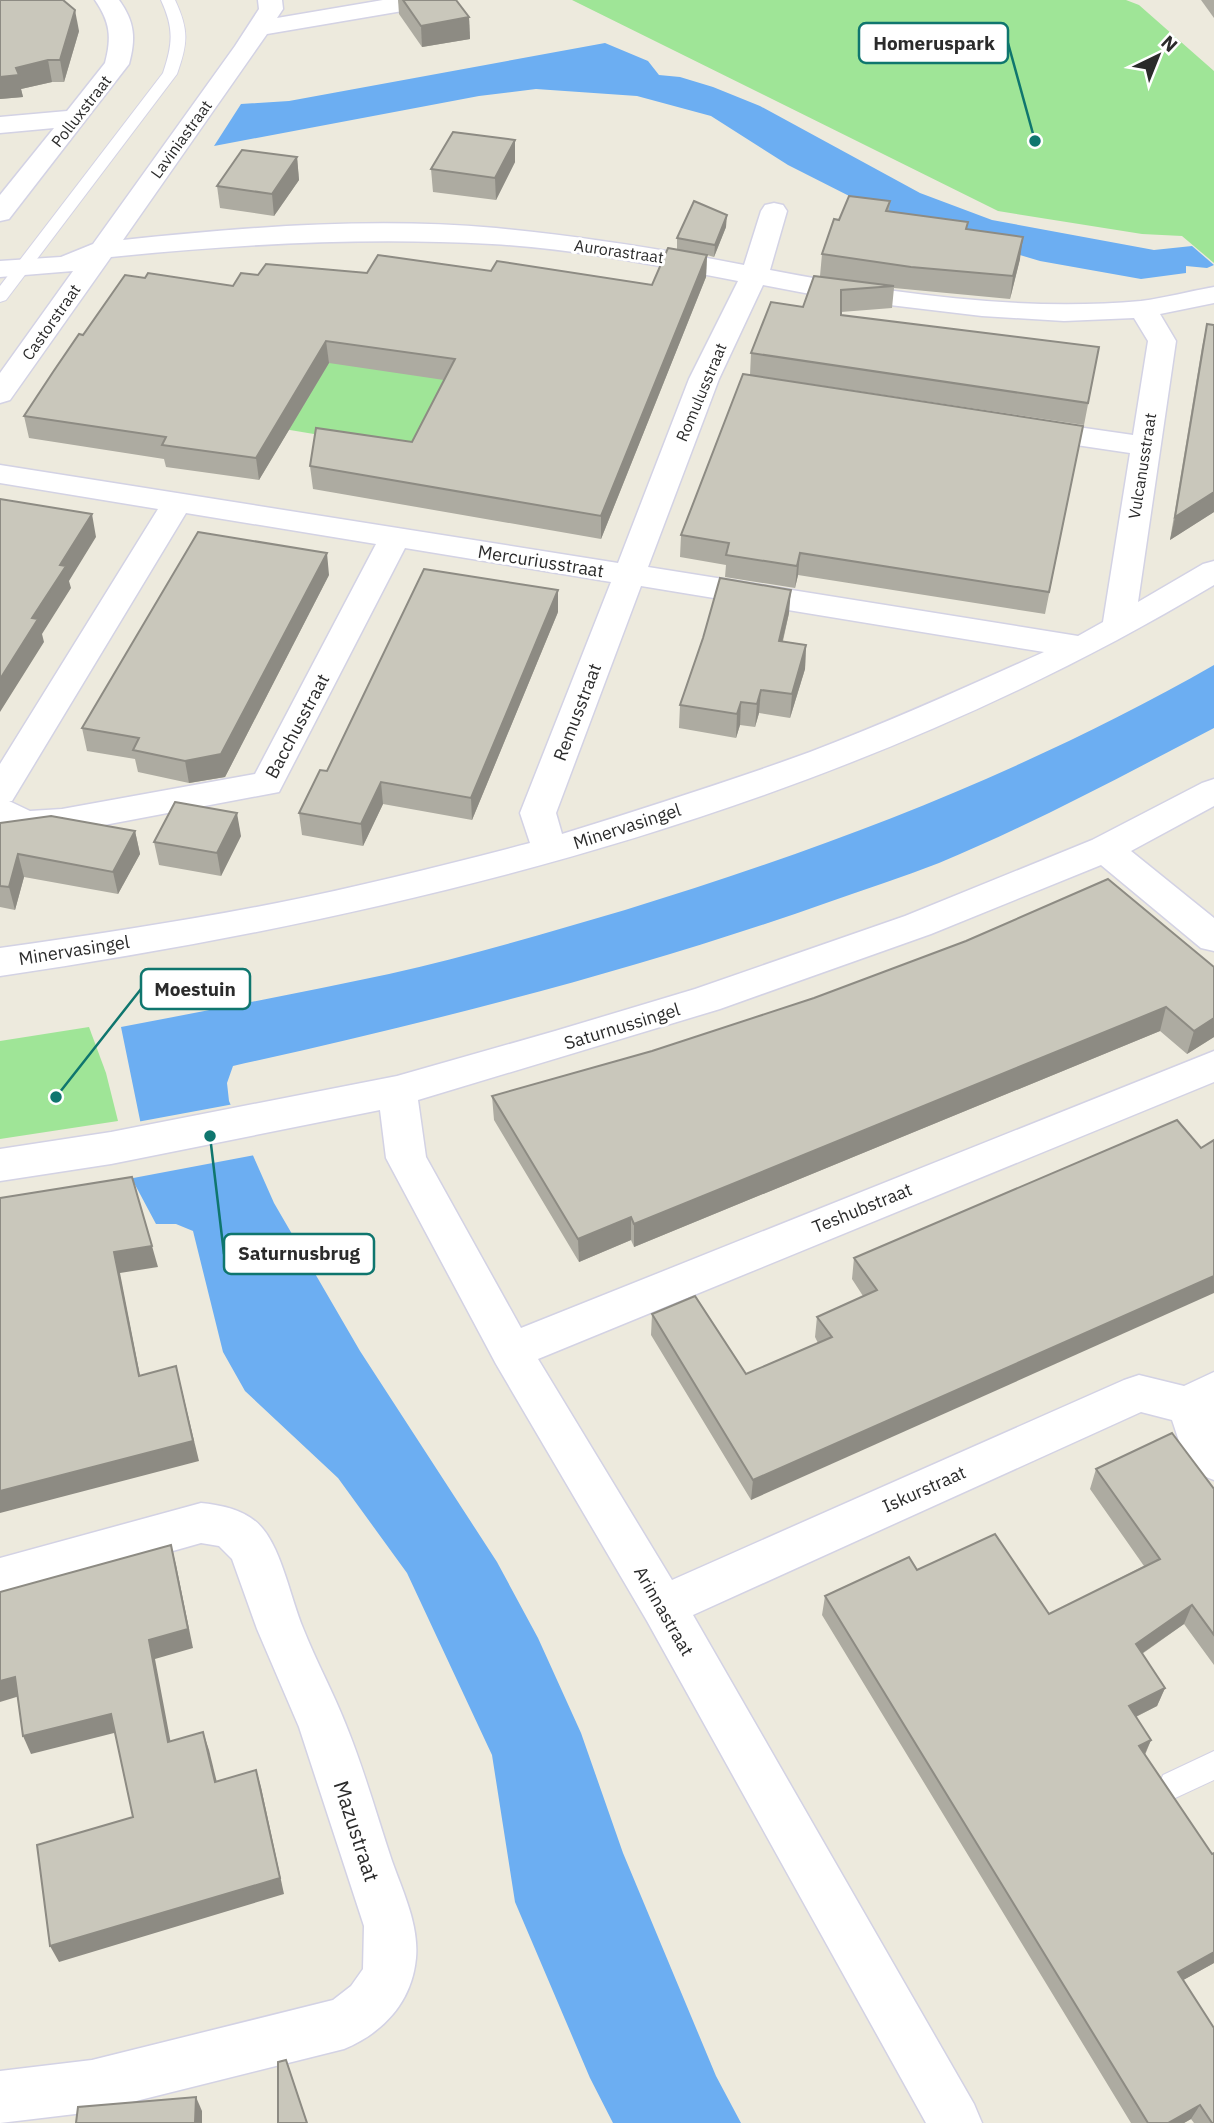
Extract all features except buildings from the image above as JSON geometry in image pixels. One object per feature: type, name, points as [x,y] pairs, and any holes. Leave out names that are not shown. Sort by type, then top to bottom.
[{"type":"street","name":"Polluxstraat","points":[[0,213],[117,64],[124,37],[118,13],[107,0]]},
{"type":"street","name":"Laviniastraat","points":[[102,250],[259,28],[271,9],[270,0]]},
{"type":"street","points":[[259,28],[348,6],[426,0]]},
{"type":"street","points":[[0,125],[76,118]]},
{"type":"street","name":"Romulusstraat","points":[[629,575],[718,381],[774,211]]},
{"type":"street","name":"Aurorastraat","points":[[11,268],[65,265],[102,250],[283,234],[385,233],[493,236],[615,248],[831,290],[982,308],[1064,313],[1143,309],[1214,295]]},
{"type":"street","name":"Castorstraat","points":[[0,394],[102,250]]},
{"type":"street","name":"Vulcanusstraat","points":[[1118,628],[1161,341],[1143,309]]},
{"type":"street","points":[[1007,425],[1144,446]]},
{"type":"street","name":"Mercuriusstraat","points":[[0,474],[1082,647]]},
{"type":"street","points":[[0,792],[177,503]]},
{"type":"street","name":"Bacchusstraat","points":[[0,811],[25,824],[62,821],[267,784],[395,537]]},
{"type":"street","name":"Minervasingel","points":[[0,962],[275,918],[551,850],[740,789],[880,738],[1082,647],[1214,571]]},
{"type":"street","name":"Remusstraat","points":[[551,850],[538,813],[629,575]]},
{"type":"street","name":"Saturnussingel","points":[[0,1165],[111,1148],[397,1091],[555,1046],[707,999],[918,925],[1105,849],[1214,791]]},
{"type":"street","points":[[1105,849],[1214,938]]},
{"type":"street","name":"Teshubstraat","points":[[511,1351],[1214,1066]]},
{"type":"street","name":"Arinnastraat","points":[[397,1091],[406,1158],[511,1351],[663,1606],[955,2123]]},
{"type":"street","name":"Iskurstraat","points":[[663,1606],[1139,1393],[1201,1398],[1205,1451],[1214,1461]]},
{"type":"street","name":"Mazustraat","points":[[0,1579],[201,1523],[220,1525],[242,1538],[255,1559],[279,1629],[323,1727],[389,1926],[393,1947],[390,1970],[380,1992],[365,2010],[344,2023],[92,2086],[0,2097]]},
{"type":"lane","points":[[0,297],[11,268],[170,74],[177,48],[179,24],[168,0]]},
{"type":"lane","points":[[1173,1785],[1214,1765]]},
{"type":"green space","points":[[572,0],[1126,0],[1139,5],[1214,71],[1214,263],[1182,236],[1142,234],[998,211]]},
{"type":"green space","points":[[570,344],[518,468],[157,408],[200,348]]},
{"type":"green space","points":[[89,1027],[106,1073],[118,1121],[0,1139],[0,1041]]},
{"type":"water","points":[[605,43],[648,61],[659,75],[680,77],[713,87],[760,106],[920,193],[992,220],[1154,250],[1192,246],[1214,265],[1207,268],[1186,266],[1186,273],[1141,279],[1040,261],[946,233],[869,206],[788,165],[711,116],[637,96],[536,89],[479,96],[214,146],[241,104],[289,101]]},
{"type":"water","points":[[1214,665],[1214,728],[1044,816],[939,863],[756,927],[608,972],[459,1013],[233,1066],[227,1083],[229,1101],[274,1203],[360,1351],[497,1562],[538,1638],[581,1733],[623,1853],[716,2076],[741,2123],[613,2123],[590,2078],[515,1902],[492,1755],[407,1573],[338,1478],[245,1391],[223,1352],[193,1231],[176,1224],[156,1224],[132,1179],[141,1125],[121,1027],[419,967],[566,927],[701,886],[852,833],[1000,773],[1144,703]]},
{"type":"pier","points":[[234,1104],[255,1155],[128,1179],[111,1134],[113,1130],[137,1122]]},
{"type":"place","name":"Homeruspark","points":[[1035,141]]},
{"type":"place","name":"Moestuin","points":[[56,1097]]},
{"type":"place","name":"Saturnusbrug","points":[[210,1136]]}]
